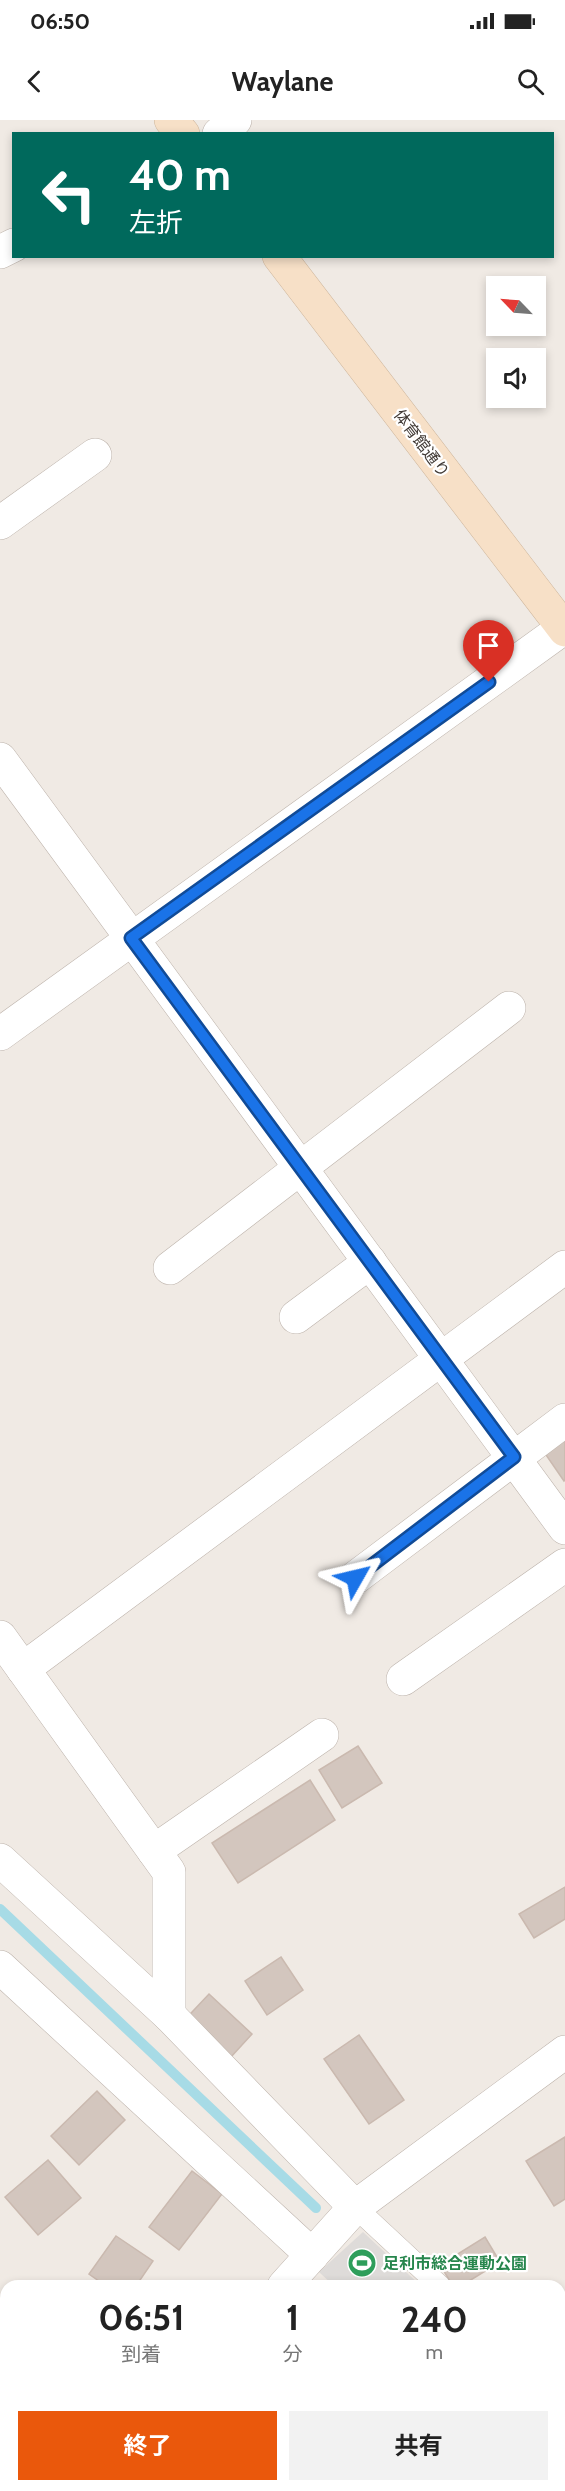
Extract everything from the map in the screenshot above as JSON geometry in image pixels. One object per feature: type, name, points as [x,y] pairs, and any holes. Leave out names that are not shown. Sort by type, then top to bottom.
[{"type":"street","points":[[171,120],[181,132]]},
{"type":"street","points":[[221,132],[235,120]]},
{"type":"street","name":"体育館通り","points":[[281,258],[565,628]]},
{"type":"street","points":[[0,523],[95,455]]},
{"type":"street","points":[[0,1034],[565,628]]},
{"type":"street","points":[[0,759],[565,1528]]},
{"type":"street","points":[[170,1268],[509,1008]]},
{"type":"street","points":[[296,1317],[370,1262]]},
{"type":"street","points":[[23,1669],[565,1267]]},
{"type":"street","points":[[355,1578],[565,1420]]},
{"type":"street","points":[[404,1679],[565,1565]]},
{"type":"street","points":[[0,1637],[169,1872],[169,2015]]},
{"type":"street","points":[[154,1851],[322,1735]]},
{"type":"street","points":[[0,1860],[169,2015],[355,2207]]},
{"type":"street","points":[[0,1967],[312,2255]]},
{"type":"street","points":[[289,2280],[355,2207],[565,2052]]},
{"type":"lane","points":[[355,2207],[434,2280]]},
{"type":"shaded area","name":"足利市総合運動公園","points":[[363,2232],[415,2280],[328,2280],[319,2272]]},
{"type":"building","points":[[565,1437],[565,1480],[564,1481],[544,1452]]},
{"type":"building","points":[[358,1746],[382,1783],[342,1808],[319,1770]]},
{"type":"building","points":[[310,1780],[335,1820],[238,1883],[212,1843]]},
{"type":"building","points":[[565,1887],[565,1919],[534,1938],[519,1914]]},
{"type":"building","points":[[281,1957],[303,1990],[267,2015],[245,1981]]},
{"type":"building","points":[[209,1994],[252,2034],[220,2069],[177,2028]]},
{"type":"building","points":[[359,2035],[404,2100],[369,2124],[324,2059]]},
{"type":"building","points":[[97,2091],[125,2120],[79,2165],[51,2136]]},
{"type":"building","points":[[565,2137],[565,2199],[554,2206],[526,2161]]},
{"type":"building","points":[[48,2160],[81,2198],[38,2235],[5,2197]]},
{"type":"building","points":[[192,2171],[222,2194],[179,2250],[149,2227]]},
{"type":"building","points":[[116,2236],[153,2261],[140,2280],[98,2280],[89,2274]]},
{"type":"building","points":[[485,2237],[500,2262],[471,2280],[449,2280],[440,2265]]},
{"type":"waterway","points":[[0,1909],[316,2208]]},
{"type":"place","name":"足利市総合運動公園","points":[[362,2263]]},
{"type":"route","points":[[355,1578],[514,1457],[131,938],[489,682]]}]
